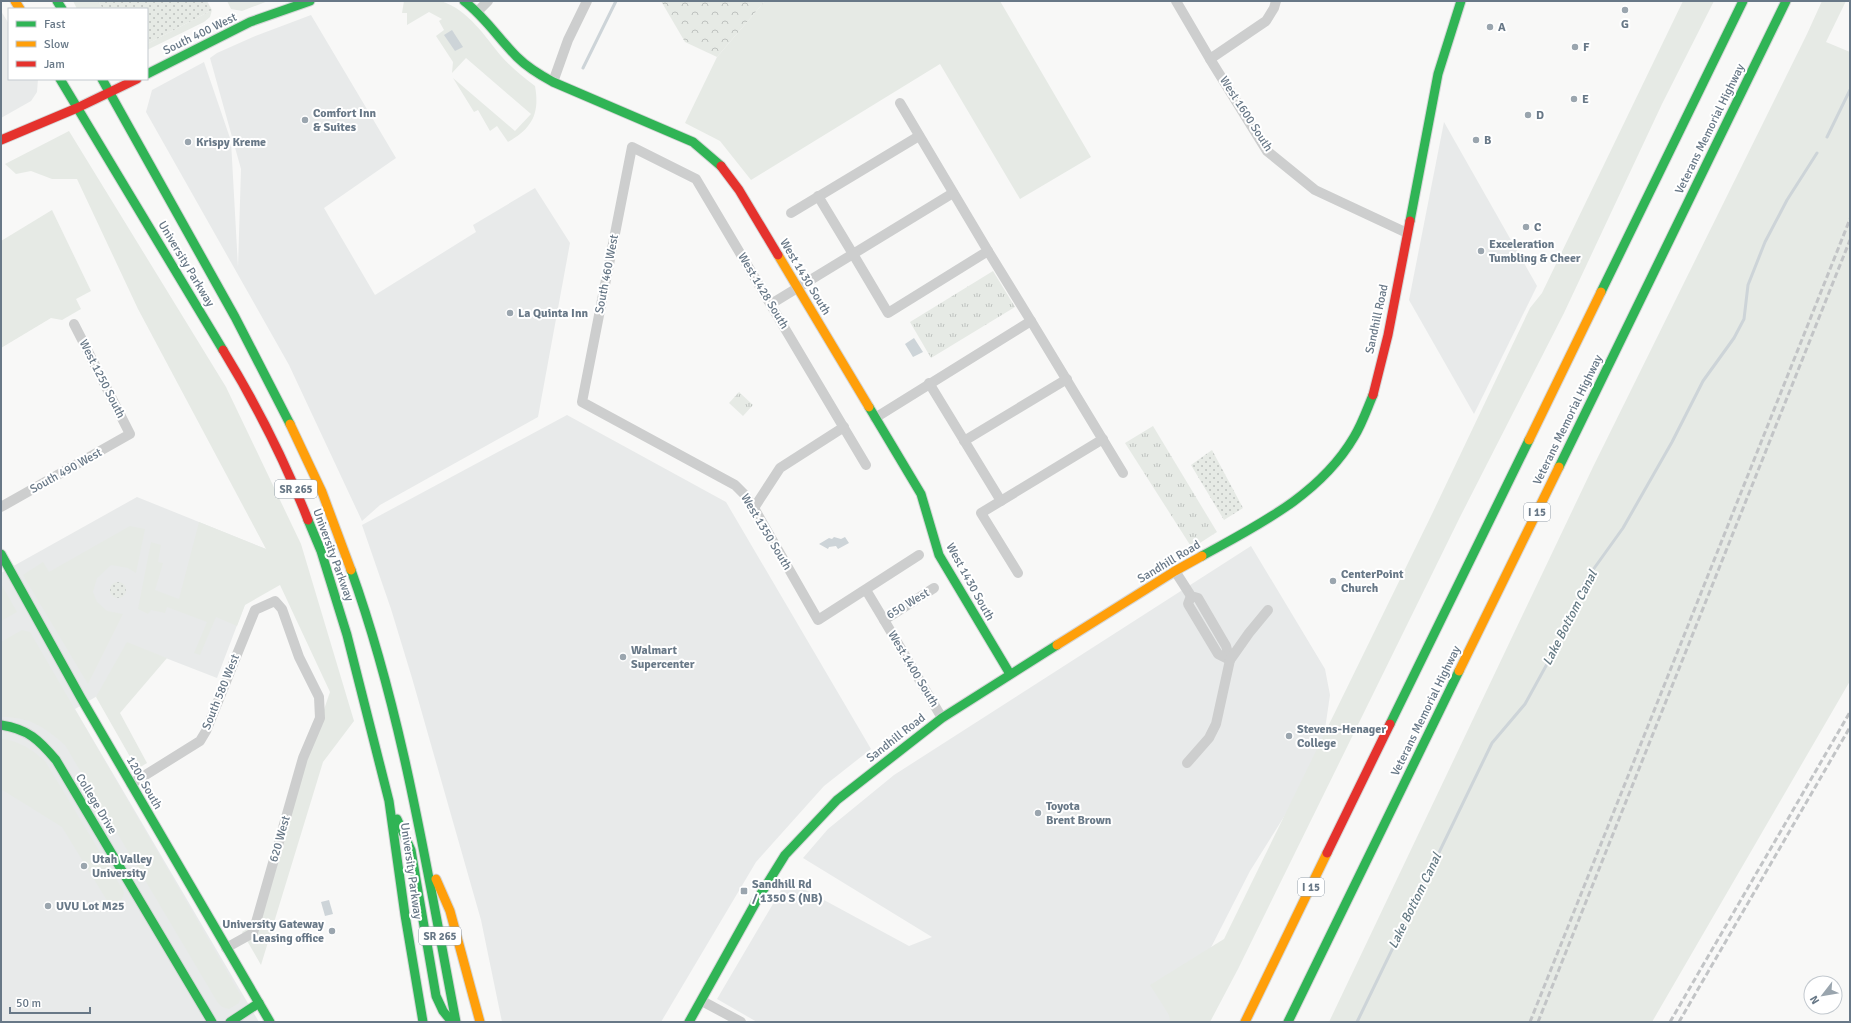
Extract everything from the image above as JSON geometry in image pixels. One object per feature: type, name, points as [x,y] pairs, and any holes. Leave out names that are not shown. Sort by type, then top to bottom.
[{"type":"main road","name":"South 400 West","points":[[148,73],[244,25],[310,1]]},
{"type":"main road","name":"West 1430 South","points":[[464,1],[477,12],[518,58],[535,72],[553,82],[693,142],[706,151],[721,166],[739,190],[798,287],[920,494],[939,555],[1010,674]]},
{"type":"main road","name":"Sandhill Road","points":[[689,1022],[757,900],[785,855],[837,800],[942,718],[1175,571],[1276,515],[1315,485],[1334,464],[1354,437],[1373,394],[1388,335],[1438,74],[1461,1]]},
{"type":"main road","name":"I 15","points":[[1245,1022],[1743,1]]},
{"type":"main road","name":"Veterans Memorial Highway","points":[[1288,1022],[1786,1]]},
{"type":"main road","name":"University Parkway","points":[[61,80],[244,384],[293,482],[334,588],[389,801],[405,915],[423,1022]]},
{"type":"main road","name":"University Parkway","points":[[103,80],[267,376],[300,443],[334,523],[368,620],[397,732],[424,850],[456,1022]]},
{"type":"main road","points":[[1,140],[58,114],[77,108],[135,80]]},
{"type":"main road","name":"1200 South","points":[[1,554],[131,784],[270,1022]]},
{"type":"main road","name":"College Drive","points":[[1,725],[16,726],[37,738],[56,760],[212,1022]]},
{"type":"main road","points":[[389,801],[411,850],[436,996],[443,1011],[452,1022]]},
{"type":"main road","points":[[424,850],[450,911],[480,1022]]},
{"type":"main road","points":[[230,1022],[259,1004]]},
{"type":"street","points":[[477,12],[488,1]]},
{"type":"street","points":[[553,82],[568,40],[587,1]]},
{"type":"street","name":"West 1600 South","points":[[1176,1],[1267,151],[1315,190],[1407,233]]},
{"type":"street","points":[[1210,59],[1266,21],[1274,8],[1276,1]]},
{"type":"street","points":[[900,103],[988,251],[1124,472]]},
{"type":"street","points":[[791,213],[919,136]]},
{"type":"street","name":"West 1428 South","points":[[632,147],[696,179],[866,465]]},
{"type":"street","name":"South 460 West","points":[[582,402],[632,147]]},
{"type":"street","points":[[771,304],[953,193]]},
{"type":"street","points":[[818,196],[888,313],[988,251]]},
{"type":"street","points":[[875,418],[929,383],[1031,321]]},
{"type":"street","name":"West 1250 South","points":[[74,324],[130,434]]},
{"type":"street","points":[[964,441],[1067,379]]},
{"type":"street","points":[[929,383],[1001,501]]},
{"type":"street","name":"West 1350 South","points":[[582,402],[735,485],[745,495],[754,508],[818,620],[866,590]]},
{"type":"street","points":[[754,508],[780,468],[844,427]]},
{"type":"street","name":"South 490 West","points":[[1,507],[130,434]]},
{"type":"street","points":[[1018,572],[981,513],[1103,439]]},
{"type":"street","points":[[866,590],[875,582],[919,555]]},
{"type":"street","points":[[1175,571],[1191,596],[1198,598],[1226,646],[1230,660]]},
{"type":"street","name":"650 West","points":[[866,590],[884,620],[934,588]]},
{"type":"street","name":"South 580 West","points":[[131,784],[200,741],[206,731],[255,610],[275,601],[282,610],[299,657],[319,697],[320,718]]},
{"type":"street","points":[[1187,763],[1208,738],[1216,724],[1230,660],[1249,633],[1268,610]]},
{"type":"street","name":"West 1400 South","points":[[884,620],[942,718]]},
{"type":"street","name":"620 West","points":[[226,948],[253,933],[303,758],[320,718]]},
{"type":"street","points":[[702,1001],[741,1022]]},
{"type":"shaded area","points":[[1,11],[8,22],[8,80],[38,80],[37,92],[31,101],[1,118]]},
{"type":"shaded area","points":[[311,15],[396,158],[324,208],[375,295],[476,232],[473,225],[535,188],[570,243],[538,417],[380,505],[362,521],[289,365],[146,112],[152,90],[204,62],[231,141],[238,267],[241,169],[210,58],[217,53],[253,37]]},
{"type":"shaded area","points":[[452,30],[463,47],[455,51],[444,35]]},
{"type":"shaded area","points":[[1444,122],[1537,286],[1474,414],[1409,300]]},
{"type":"shaded area","points":[[914,338],[923,352],[913,357],[905,344]]},
{"type":"shaded area","points":[[567,415],[726,502],[871,749],[824,786],[756,862],[661,1022],[502,1022],[481,920],[412,678],[391,609],[362,525]]},
{"type":"shaded area","name":"Utah Valley University","points":[[137,497],[266,549],[217,678],[127,643],[99,695],[75,709],[259,1022],[1,1022],[1,573]]},
{"type":"shaded area","points":[[834,537],[841,539],[845,537],[849,543],[838,549],[836,546],[829,547],[828,549],[819,544],[829,538],[832,539]]},
{"type":"shaded area","points":[[1251,546],[1325,669],[1330,695],[1324,736],[1292,804],[1250,871],[1173,1022],[757,1022],[717,999],[787,880],[909,946],[932,937],[803,858],[828,829],[894,775]]},
{"type":"shaded area","points":[[329,900],[333,914],[325,916],[321,902]]},
{"type":"green space","points":[[73,1],[98,1],[102,8],[76,8]]},
{"type":"green space","points":[[98,1],[207,1],[212,10],[148,43],[148,8],[102,8]]},
{"type":"green space","points":[[227,1],[268,1],[242,11],[231,9]]},
{"type":"green space","points":[[404,1],[441,1],[451,5],[468,17],[502,57],[535,86],[535,112],[528,126],[523,131],[508,142],[497,126],[490,131],[478,110],[474,112],[453,78],[515,131],[531,114],[466,58],[452,73],[453,62],[436,36],[444,30],[439,21],[442,19],[429,12],[407,25],[407,13],[402,13]]},
{"type":"green space","points":[[661,1],[765,1],[717,57],[685,42]]},
{"type":"green space","points":[[765,1],[1000,1],[1091,157],[1020,199],[940,64],[751,180],[720,141],[685,123],[717,57]]},
{"type":"green space","points":[[1683,1],[1714,1],[1662,104],[1564,313],[1460,517],[1238,969],[1210,1022],[1170,1022],[1169,1015],[1150,985],[1224,939],[1432,514],[1530,308],[1542,293]]},
{"type":"green space","points":[[1822,1],[1846,1],[1826,42],[1850,52],[1850,681],[1652,1022],[1329,1022],[1593,467]]},
{"type":"green space","points":[[212,10],[210,17],[204,22],[148,50],[148,43]]},
{"type":"green space","points":[[69,131],[226,387],[301,544],[354,721],[323,762],[261,965],[242,932],[249,928],[330,692],[280,585],[245,605],[237,626],[216,617],[200,655],[194,653],[207,622],[167,607],[165,613],[151,610],[148,614],[138,609],[151,542],[161,545],[158,562],[163,563],[155,590],[179,599],[199,522],[266,549],[138,309],[77,179],[52,179],[31,171],[16,174],[5,164]]},
{"type":"green space","points":[[52,210],[91,291],[76,299],[81,309],[62,320],[51,318],[1,348],[1,241]]},
{"type":"green space","points":[[993,271],[1015,307],[931,358],[910,322]]},
{"type":"green space","points":[[739,392],[753,405],[743,416],[729,403]]},
{"type":"green space","points":[[1153,426],[1217,532],[1192,548],[1125,443]]},
{"type":"green space","points":[[1212,450],[1243,508],[1224,520],[1191,465]]},
{"type":"green space","points":[[130,526],[145,529],[136,573],[128,568],[111,565],[97,578],[93,592],[97,602],[107,611],[123,614],[88,684],[23,575],[43,562],[49,572]]},
{"type":"green space","points":[[118,582],[124,584],[126,590],[124,596],[118,598],[112,596],[110,590],[112,584]]},
{"type":"green space","points":[[1,584],[17,612],[1,621]]},
{"type":"green space","points":[[22,630],[30,632],[241,996],[239,1003],[229,1009],[222,1007],[218,1003],[65,745],[36,724],[11,717],[1,717],[1,642]]},
{"type":"green space","points":[[127,642],[167,658],[120,713],[147,763],[137,769],[96,697]]},
{"type":"green space","points":[[1,739],[25,746],[45,761],[124,892],[119,902],[108,902],[62,827],[1,789]]},
{"type":"waterway","points":[[583,68],[616,1]]},
{"type":"waterway","name":"Lake Bottom Canal","points":[[1827,137],[1850,90]]},
{"type":"waterway","name":"Lake Bottom Canal","points":[[1357,1022],[1492,743],[1525,704],[1563,635],[1585,581],[1623,528],[1672,442],[1703,381],[1734,338],[1744,319],[1748,285],[1765,242],[1787,200],[1817,153]]},
{"type":"railway","points":[[1530,1022],[1850,219]]},
{"type":"railway","points":[[1538,1022],[1850,240]]},
{"type":"railway","points":[[1670,1022],[1850,712]]},
{"type":"railway","points":[[1679,1022],[1850,727]]},
{"type":"traffic: fast","points":[[57,1],[61,8]]},
{"type":"traffic: fast","points":[[148,73],[250,22],[310,1]]},
{"type":"traffic: fast","points":[[464,1],[479,14],[510,50],[525,65],[534,71],[553,82],[693,142],[721,166]]},
{"type":"traffic: fast","points":[[1410,221],[1438,74],[1461,1]]},
{"type":"traffic: fast","points":[[1601,292],[1743,1]]},
{"type":"traffic: fast","points":[[1559,467],[1786,1]]},
{"type":"traffic: fast","points":[[61,80],[223,350]]},
{"type":"traffic: fast","points":[[103,80],[235,317],[290,424]]},
{"type":"traffic: fast","points":[[1202,556],[1286,507],[1324,476],[1354,437],[1373,395]]},
{"type":"traffic: fast","points":[[869,407],[921,494],[939,555],[1010,674]]},
{"type":"traffic: fast","points":[[1390,724],[1529,440]]},
{"type":"traffic: fast","points":[[308,520],[321,551],[347,635],[389,801],[405,915],[423,1022]]},
{"type":"traffic: fast","points":[[1,554],[81,698],[270,1022]]},
{"type":"traffic: fast","points":[[351,570],[369,625],[399,737],[424,851],[456,1022]]},
{"type":"traffic: fast","points":[[689,1022],[757,900],[785,855],[837,800],[942,718],[1057,645]]},
{"type":"traffic: fast","points":[[1288,1022],[1459,671]]},
{"type":"traffic: fast","points":[[1,725],[19,729],[32,736],[56,760],[212,1022]]},
{"type":"traffic: fast","points":[[397,819],[411,850],[436,996],[443,1011],[452,1022]]},
{"type":"traffic: fast","points":[[230,1022],[259,1003]]},
{"type":"traffic: slow","points":[[15,1],[19,8]]},
{"type":"traffic: slow","points":[[778,255],[869,407]]},
{"type":"traffic: slow","points":[[1529,440],[1601,292]]},
{"type":"traffic: slow","points":[[290,424],[322,492],[351,570]]},
{"type":"traffic: slow","points":[[1459,671],[1559,467]]},
{"type":"traffic: slow","points":[[1057,645],[1175,571],[1202,556]]},
{"type":"traffic: slow","points":[[1245,1022],[1327,853]]},
{"type":"traffic: slow","points":[[436,879],[450,911],[480,1022]]},
{"type":"traffic: jam","points":[[1,140],[77,108],[135,80]]},
{"type":"traffic: jam","points":[[721,166],[739,190],[778,255]]},
{"type":"traffic: jam","points":[[1373,395],[1388,335],[1410,221]]},
{"type":"traffic: jam","points":[[223,350],[269,433],[290,476],[308,520]]},
{"type":"traffic: jam","points":[[1327,853],[1390,724]]},
{"type":"place","name":"G","points":[[1625,10]]},
{"type":"place","name":"A","points":[[1490,27]]},
{"type":"place","name":"F","points":[[1575,47]]},
{"type":"place","name":"E","points":[[1574,99]]},
{"type":"place","name":"D","points":[[1528,115]]},
{"type":"place","name":"Comfort Inn & Suites","points":[[305,120]]},
{"type":"place","name":"B","points":[[1476,140]]},
{"type":"place","name":"Krispy Kreme","points":[[188,142]]},
{"type":"place","name":"C","points":[[1526,227]]},
{"type":"place","name":"Exceleration Tumbling & Cheer","points":[[1481,251]]},
{"type":"place","name":"La Quinta Inn","points":[[510,313]]},
{"type":"place","name":"CenterPoint Church","points":[[1333,581]]},
{"type":"place","name":"Walmart Supercenter","points":[[623,657]]},
{"type":"place","name":"Stevens-Henager College","points":[[1289,736]]},
{"type":"place","name":"Toyota Brent Brown","points":[[1038,813]]},
{"type":"place","name":"Utah Valley University","points":[[84,866]]},
{"type":"place","name":"Sandhill Rd / 1350 S (NB)","points":[[744,891]]},
{"type":"place","name":"UVU Lot M25","points":[[48,906]]},
{"type":"place","name":"University Gateway Leasing office","points":[[332,931]]}]
